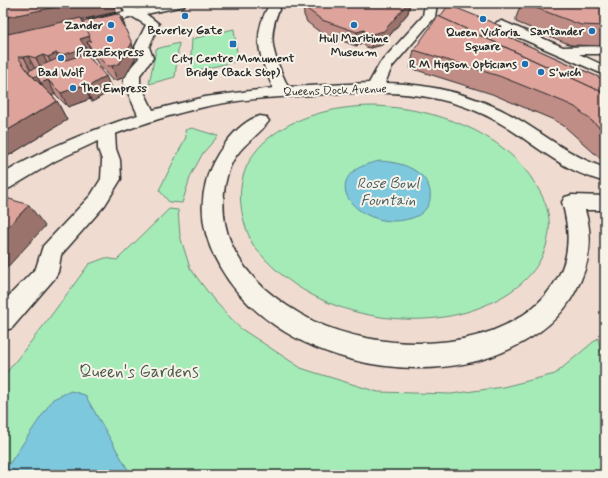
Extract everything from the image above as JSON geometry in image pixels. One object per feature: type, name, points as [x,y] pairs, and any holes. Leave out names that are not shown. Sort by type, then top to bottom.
[{"type":"street","points":[[122,3],[134,13],[153,24],[142,47],[146,58],[132,75],[132,84],[148,118]]},
{"type":"street","points":[[83,26],[180,3]]},
{"type":"street","points":[[276,3],[269,15],[264,30],[265,44],[271,66],[282,92]]},
{"type":"street","points":[[375,87],[385,66],[429,17],[432,3]]},
{"type":"street","points":[[502,25],[605,70]]},
{"type":"street","points":[[558,50],[605,50]]},
{"type":"street","name":"Queens Dock Avenue","points":[[3,183],[51,154],[106,132],[148,118],[205,102],[282,92],[375,87],[402,88],[428,92],[452,97],[478,106],[506,119],[579,165],[605,175]]},
{"type":"street","points":[[260,121],[241,137],[226,156],[216,177],[211,201],[214,227],[223,254],[242,282],[269,308],[304,329],[345,345],[391,354],[438,355],[481,348],[520,332],[548,311],[568,285],[578,258],[579,230],[572,202],[605,203]]},
{"type":"street","points":[[3,320],[46,272],[51,252],[98,200],[111,179],[111,160],[107,150],[106,132]]},
{"type":"shaded area","points":[[3,3],[605,3],[605,475],[3,475]]},
{"type":"green space","points":[[234,29],[238,61],[190,72],[192,39]]},
{"type":"green space","points":[[179,43],[175,77],[149,84],[156,49]]},
{"type":"green space","points":[[374,106],[420,112],[466,126],[506,150],[522,166],[536,185],[547,207],[549,232],[545,250],[541,259],[531,274],[518,286],[498,299],[458,314],[431,319],[384,317],[346,309],[311,294],[294,284],[279,272],[255,247],[252,243],[242,210],[242,182],[251,159],[267,140],[289,125],[315,114],[344,108]]},
{"type":"green space","points":[[192,128],[218,136],[203,153],[191,175],[182,203],[169,202],[159,190],[186,137],[185,130]]},
{"type":"green space","name":"Queen's Gardens","points":[[169,209],[178,210],[180,236],[190,268],[213,299],[240,328],[301,368],[378,392],[451,394],[503,387],[555,374],[598,338],[605,371],[605,475],[3,475],[3,377],[89,264],[105,258],[117,260]]},
{"type":"water","name":"Rose Bowl Fountain","points":[[380,161],[404,165],[413,169],[423,177],[430,190],[430,197],[429,204],[420,215],[393,221],[375,218],[360,211],[350,201],[345,189],[348,178],[359,168]]},
{"type":"water","points":[[71,391],[85,395],[131,475],[3,475],[53,399]]},
{"type":"building","points":[[3,3],[75,3],[3,18]]},
{"type":"building","points":[[304,3],[408,3],[384,31],[368,34],[364,30],[357,32],[322,20],[307,9]]},
{"type":"building","points":[[523,3],[605,3],[605,26],[581,25]]},
{"type":"building","points":[[447,7],[454,7],[501,26],[481,36],[440,17]]},
{"type":"building","points":[[117,14],[122,17],[120,18],[132,43],[120,63],[107,66],[87,42],[91,41],[83,22]]},
{"type":"building","points":[[438,16],[600,91],[605,95],[605,132],[575,107],[564,102],[499,76],[414,50]]},
{"type":"building","points":[[81,18],[90,36],[80,39],[86,48],[62,55],[56,53],[48,57],[43,55],[36,58],[28,56],[18,57],[29,73],[57,101],[3,133],[3,35]]},
{"type":"building","points":[[498,32],[605,80],[605,95],[600,91],[486,38]]},
{"type":"building","points":[[86,54],[106,76],[86,88],[84,85],[61,93],[48,80],[41,83],[37,76],[33,77],[28,71],[59,58],[66,60]]},
{"type":"building","points":[[3,197],[29,205],[3,232]]},
{"type":"place","name":"Beverley Gate","points":[[185,16]]},
{"type":"place","name":"Queen Victoria Square","points":[[483,19]]},
{"type":"place","name":"Zander","points":[[111,25]]},
{"type":"place","name":"Hull Maritime Museum","points":[[354,25]]},
{"type":"place","name":"Santander","points":[[592,31]]},
{"type":"place","name":"PizzaExpress","points":[[110,39]]},
{"type":"place","name":"City Centre Monument Bridge (Back Stop)","points":[[233,44]]},
{"type":"place","name":"Bad Wolf","points":[[61,58]]},
{"type":"place","name":"R M Higson Opticians","points":[[525,64]]},
{"type":"place","name":"S’wich","points":[[541,72]]},
{"type":"place","name":"The Empress","points":[[73,88]]}]
